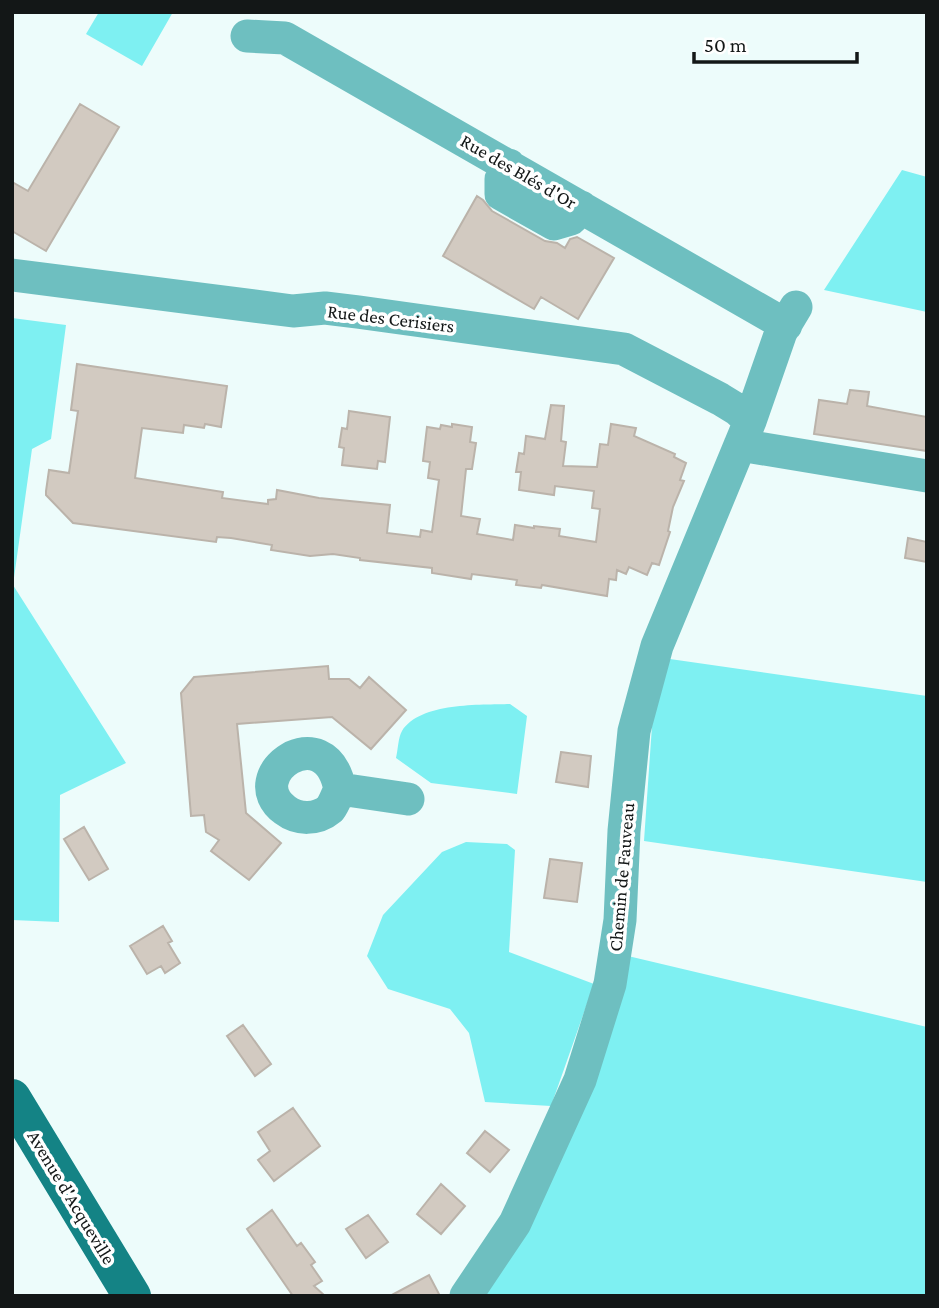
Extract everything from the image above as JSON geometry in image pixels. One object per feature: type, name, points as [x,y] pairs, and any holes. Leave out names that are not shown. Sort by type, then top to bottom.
[{"type":"main road","name":"Avenue d'Acqueville","points":[[12,1098],[132,1296]]},
{"type":"street","name":"Rue des Blés d'Or","points":[[247,36],[285,38],[581,206],[791,316]]},
{"type":"street","name":"Rue des Cerisiers","points":[[12,275],[293,311],[325,308],[624,349],[738,410],[745,433]]},
{"type":"street","name":"Chemin de Fauveau","points":[[466,1296],[514,1223],[580,1080],[610,984],[620,920],[624,831],[634,731],[657,646],[745,433],[780,332],[791,316]]},
{"type":"street","points":[[745,433],[927,476]]},
{"type":"street","points":[[340,789],[408,799]]},
{"type":"shaded area","points":[[99,12],[173,12],[142,66],[86,34]]},
{"type":"shaded area","points":[[902,170],[927,177],[927,312],[824,290]]},
{"type":"shaded area","points":[[12,318],[66,325],[51,439],[32,449],[13,585],[126,763],[60,795],[59,922],[12,920]]},
{"type":"shaded area","points":[[663,658],[927,696],[927,882],[644,841],[652,726]]},
{"type":"shaded area","points":[[510,704],[527,716],[517,794],[431,783],[396,758],[402,731],[422,715],[468,705]]},
{"type":"shaded area","points":[[466,842],[507,844],[515,850],[509,952],[594,984],[551,1106],[485,1102],[469,1033],[450,1009],[388,989],[367,956],[383,915],[442,852]]},
{"type":"shaded area","points":[[628,956],[927,1027],[927,1296],[478,1296]]},
{"type":"building","points":[[80,104],[119,127],[46,251],[12,231],[12,182],[28,191]]},
{"type":"building","points":[[477,196],[492,211],[545,241],[565,248],[570,239],[577,237],[614,258],[578,319],[541,297],[534,309],[443,256]]},
{"type":"building","points":[[77,364],[227,386],[221,427],[205,424],[204,428],[184,425],[183,433],[142,428],[135,478],[223,492],[222,498],[268,504],[268,500],[276,499],[277,490],[319,498],[390,505],[387,533],[420,537],[421,530],[432,532],[439,480],[428,478],[430,462],[423,461],[427,427],[440,429],[441,425],[452,427],[452,424],[472,427],[470,442],[476,443],[472,469],[466,469],[461,516],[480,519],[477,534],[513,540],[515,525],[534,526],[560,529],[559,536],[596,542],[600,509],[592,508],[594,491],[555,486],[554,495],[519,490],[521,472],[516,472],[519,453],[524,454],[526,436],[545,439],[551,405],[564,406],[561,441],[566,442],[563,466],[597,467],[600,444],[608,445],[611,424],[636,428],[634,436],[675,454],[674,457],[686,463],[680,480],[684,481],[673,507],[668,531],[670,532],[659,565],[652,563],[647,575],[629,567],[626,574],[617,570],[616,580],[609,579],[607,596],[542,585],[541,588],[516,585],[517,580],[472,574],[471,579],[432,573],[432,568],[360,560],[333,554],[310,556],[271,550],[272,545],[231,538],[217,537],[216,542],[73,523],[46,495],[46,491],[49,470],[69,473],[78,411],[71,410]]},
{"type":"building","points":[[850,390],[869,392],[867,406],[927,417],[927,451],[814,434],[819,400],[847,404]]},
{"type":"building","points":[[349,411],[390,417],[385,462],[378,461],[377,469],[342,465],[344,448],[339,447],[342,428],[347,429]]},
{"type":"building","points":[[908,538],[927,542],[927,562],[905,558]]},
{"type":"building","points":[[328,666],[329,679],[349,679],[360,688],[369,677],[406,710],[371,749],[332,717],[237,724],[246,813],[281,843],[249,880],[211,851],[219,840],[206,832],[204,815],[191,816],[181,693],[194,677]]},
{"type":"building","points":[[561,752],[591,756],[588,787],[556,782]]},
{"type":"building","points":[[84,827],[108,869],[89,880],[64,839]]},
{"type":"building","points":[[550,859],[582,863],[577,902],[544,898]]},
{"type":"building","points":[[163,926],[172,941],[168,943],[180,963],[165,973],[161,966],[147,974],[130,946]]},
{"type":"building","points":[[243,1025],[271,1064],[255,1076],[227,1036]]},
{"type":"building","points":[[293,1108],[320,1146],[274,1181],[258,1160],[270,1151],[258,1132]]},
{"type":"building","points":[[485,1131],[509,1150],[490,1172],[467,1153]]},
{"type":"building","points":[[441,1184],[465,1206],[441,1234],[417,1214]]},
{"type":"building","points":[[272,1210],[297,1246],[301,1243],[315,1262],[311,1265],[322,1281],[314,1286],[325,1296],[293,1296],[247,1229]]},
{"type":"building","points":[[368,1215],[388,1242],[366,1258],[346,1229]]},
{"type":"building","points":[[429,1275],[440,1296],[390,1296]]}]
